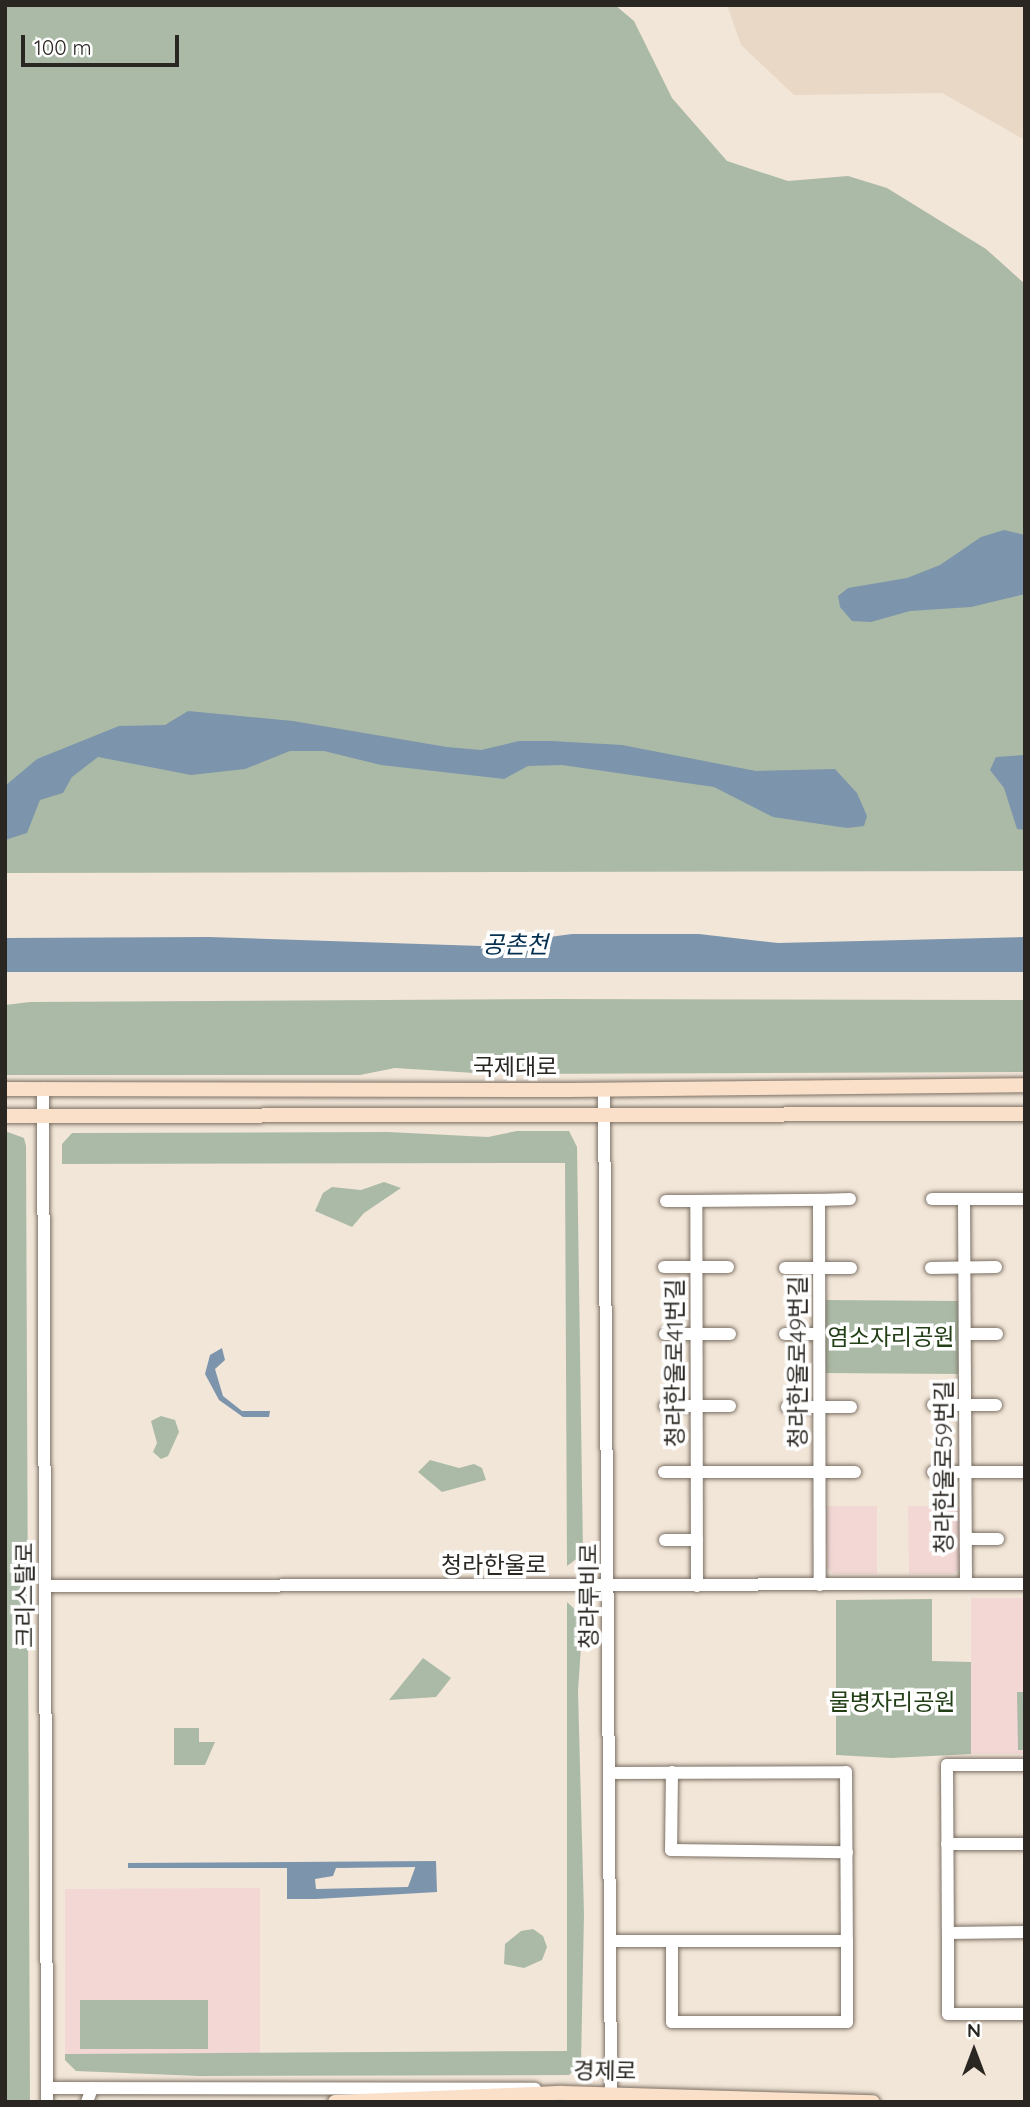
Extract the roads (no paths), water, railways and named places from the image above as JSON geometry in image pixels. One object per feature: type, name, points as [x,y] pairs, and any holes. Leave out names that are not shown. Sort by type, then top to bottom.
[{"type":"main road","name":"국제대로","points":[[5,1089],[604,1089],[1025,1085]]},
{"type":"main road","points":[[5,1116],[1025,1114]]},
{"type":"main road","name":"경제로","points":[[335,2102],[563,2092],[611,2098],[873,2102]]},
{"type":"street","name":"크리스탈로","points":[[43,1088],[47,2095]]},
{"type":"street","name":"청라루비로","points":[[604,1089],[610,1586],[611,2098]]},
{"type":"street","points":[[666,1201],[850,1199]]},
{"type":"street","points":[[932,1199],[1025,1199]]},
{"type":"street","name":"청라한울로59번길","points":[[964,1199],[966,1584]]},
{"type":"street","name":"청라한울로49번길","points":[[818,1200],[820,1585]]},
{"type":"street","name":"청라한울로41번길","points":[[696,1201],[696,1586]]},
{"type":"street","points":[[664,1267],[728,1267]]},
{"type":"street","points":[[931,1268],[996,1267]]},
{"type":"street","points":[[785,1268],[851,1268]]},
{"type":"street","points":[[665,1334],[730,1334]]},
{"type":"street","points":[[785,1334],[819,1334]]},
{"type":"street","points":[[965,1334],[997,1334]]},
{"type":"street","points":[[933,1405],[996,1405]]},
{"type":"street","points":[[665,1406],[730,1406]]},
{"type":"street","points":[[787,1406],[851,1406]]},
{"type":"street","points":[[664,1472],[855,1472]]},
{"type":"street","points":[[933,1472],[1025,1472]]},
{"type":"street","points":[[966,1539],[998,1539]]},
{"type":"street","points":[[665,1540],[696,1540]]},
{"type":"street","name":"청라한울로","points":[[47,1586],[1025,1584]]},
{"type":"street","points":[[1025,1765],[947,1765],[948,2014],[1025,2014]]},
{"type":"street","points":[[672,1772],[671,1850],[847,1852]]},
{"type":"street","points":[[610,1773],[846,1773],[847,2022],[672,2022],[672,1941]]},
{"type":"street","points":[[947,1844],[1025,1844]]},
{"type":"street","points":[[948,1933],[1025,1932]]},
{"type":"street","points":[[610,1941],[847,1941]]},
{"type":"street","points":[[47,2095],[92,2088],[511,2087],[563,2092]]},
{"type":"street","points":[[87,2102],[92,2088]]},
{"type":"water","points":[[1004,530],[1025,535],[1025,594],[971,607],[910,611],[871,622],[852,621],[840,607],[838,596],[848,588],[907,578],[940,565],[981,537]]},
{"type":"water","points":[[188,711],[293,721],[447,747],[481,750],[519,741],[552,741],[622,745],[756,771],[835,769],[857,793],[867,816],[864,826],[847,828],[773,817],[714,787],[562,765],[528,766],[504,779],[381,765],[324,751],[290,751],[245,769],[191,775],[98,757],[72,777],[63,793],[40,800],[27,833],[5,840],[5,786],[37,759],[119,726],[165,725]]},
{"type":"water","points":[[1025,755],[1025,830],[1017,829],[1004,788],[990,770],[996,757]]},
{"type":"water","name":"공촌천","points":[[572,934],[699,934],[778,943],[1025,937],[1025,972],[5,972],[5,938],[209,937],[481,946]]},
{"type":"water","points":[[222,1348],[225,1360],[215,1369],[223,1396],[242,1411],[270,1411],[269,1417],[243,1417],[219,1400],[205,1374],[210,1355]]},
{"type":"water","points":[[436,1861],[437,1892],[287,1899],[287,1868],[128,1868],[128,1863]],"holes":[[[415,1867],[408,1887],[316,1889],[315,1879],[333,1876],[336,1868]]]},
{"type":"park label","name":"염소자리공원","points":[[891,1337]]},
{"type":"park label","name":"물병자리공원","points":[[892,1702]]}]
